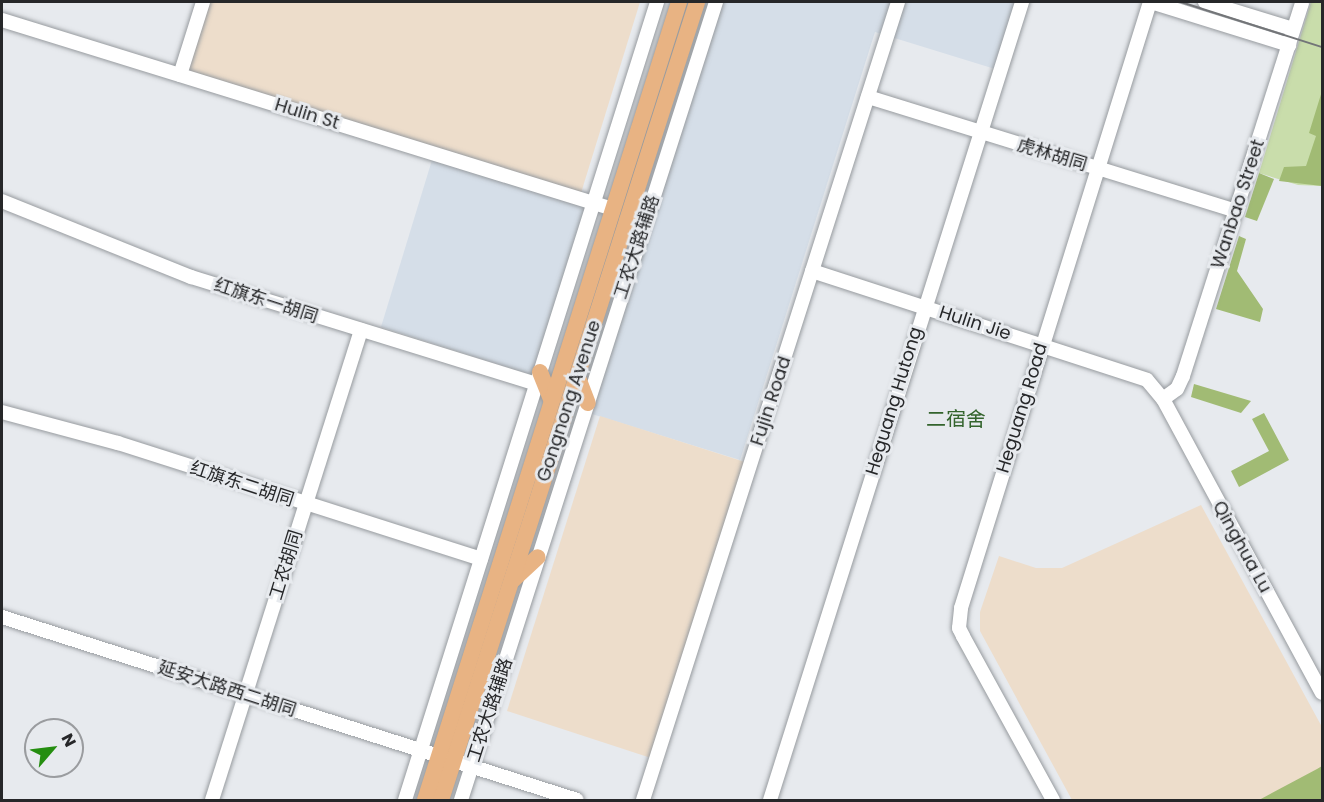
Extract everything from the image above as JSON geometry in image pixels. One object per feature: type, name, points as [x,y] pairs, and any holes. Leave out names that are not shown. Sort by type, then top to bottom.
[{"type":"main road","name":"Gongnong Avenue","points":[[441,801],[446,759],[552,401],[679,2]]},
{"type":"main road","name":"Gongnong Avenue","points":[[425,801],[446,759],[511,581],[697,2]]},
{"type":"main road","points":[[627,221],[651,204]]},
{"type":"main road","points":[[577,375],[588,403]]},
{"type":"main road","points":[[538,378],[552,401]]},
{"type":"main road","points":[[511,581],[538,557]]},
{"type":"street","points":[[180,75],[203,2]]},
{"type":"street","points":[[405,801],[657,2]]},
{"type":"street","name":"工农大路辅路","points":[[461,801],[716,2]]},
{"type":"street","name":"Fujin Road","points":[[643,801],[898,2]]},
{"type":"street","name":"Heguang Hutong","points":[[770,801],[923,307],[1022,2]]},
{"type":"street","points":[[1151,2],[1289,45]]},
{"type":"street","name":"Heguang Road","points":[[1053,801],[959,628],[961,608],[1041,344],[1151,2]]},
{"type":"street","points":[[1205,2],[1293,30]]},
{"type":"street","name":"Wanbao Street","points":[[1163,399],[1180,383],[1302,2]]},
{"type":"street","name":"Hulin St","points":[[2,20],[613,209]]},
{"type":"street","name":"虎林胡同","points":[[868,97],[1236,211]]},
{"type":"street","name":"红旗东一胡同","points":[[2,201],[191,277],[361,330],[538,378]]},
{"type":"street","name":"Hulin Jie","points":[[812,271],[1138,376],[1156,388],[1163,399]]},
{"type":"street","name":"工农胡同","points":[[212,801],[361,330]]},
{"type":"street","name":"Qinghua Lu","points":[[1163,399],[1323,693]]},
{"type":"street","name":"红旗东二胡同","points":[[2,412],[118,443],[481,559]]},
{"type":"street","name":"延安大路西二胡同","points":[[2,617],[577,801]]},
{"type":"shaded area","points":[[208,2],[640,2],[581,193],[186,70]]},
{"type":"shaded area","points":[[723,2],[1016,2],[995,69],[875,32],[740,460],[592,414]]},
{"type":"shaded area","points":[[432,160],[586,207],[532,375],[381,327]]},
{"type":"shaded area","points":[[600,416],[745,462],[651,758],[507,711]]},
{"type":"shaded area","points":[[1201,505],[1322,727],[1322,800],[1072,800],[980,631],[980,612],[999,556],[1036,568],[1062,568]]},
{"type":"green space","points":[[1311,2],[1322,2],[1322,186],[1298,185],[1259,173]]},
{"type":"green space","points":[[1322,91],[1322,186],[1279,181],[1284,167],[1306,166],[1316,136],[1309,133]]},
{"type":"green space","points":[[1259,173],[1274,179],[1257,221],[1245,217]]},
{"type":"green space","points":[[1239,236],[1246,239],[1237,271],[1263,309],[1260,322],[1216,309]]},
{"type":"green space","points":[[1194,384],[1251,401],[1241,413],[1191,397]]},
{"type":"green space","points":[[1264,413],[1289,460],[1239,487],[1231,471],[1269,451],[1252,419]]},
{"type":"green space","points":[[1322,766],[1322,800],[1259,800],[1317,769]]},
{"type":"tram line","points":[[1181,2],[1322,47]]},
{"type":"district","name":"二宿舍","points":[[956,419]]}]
